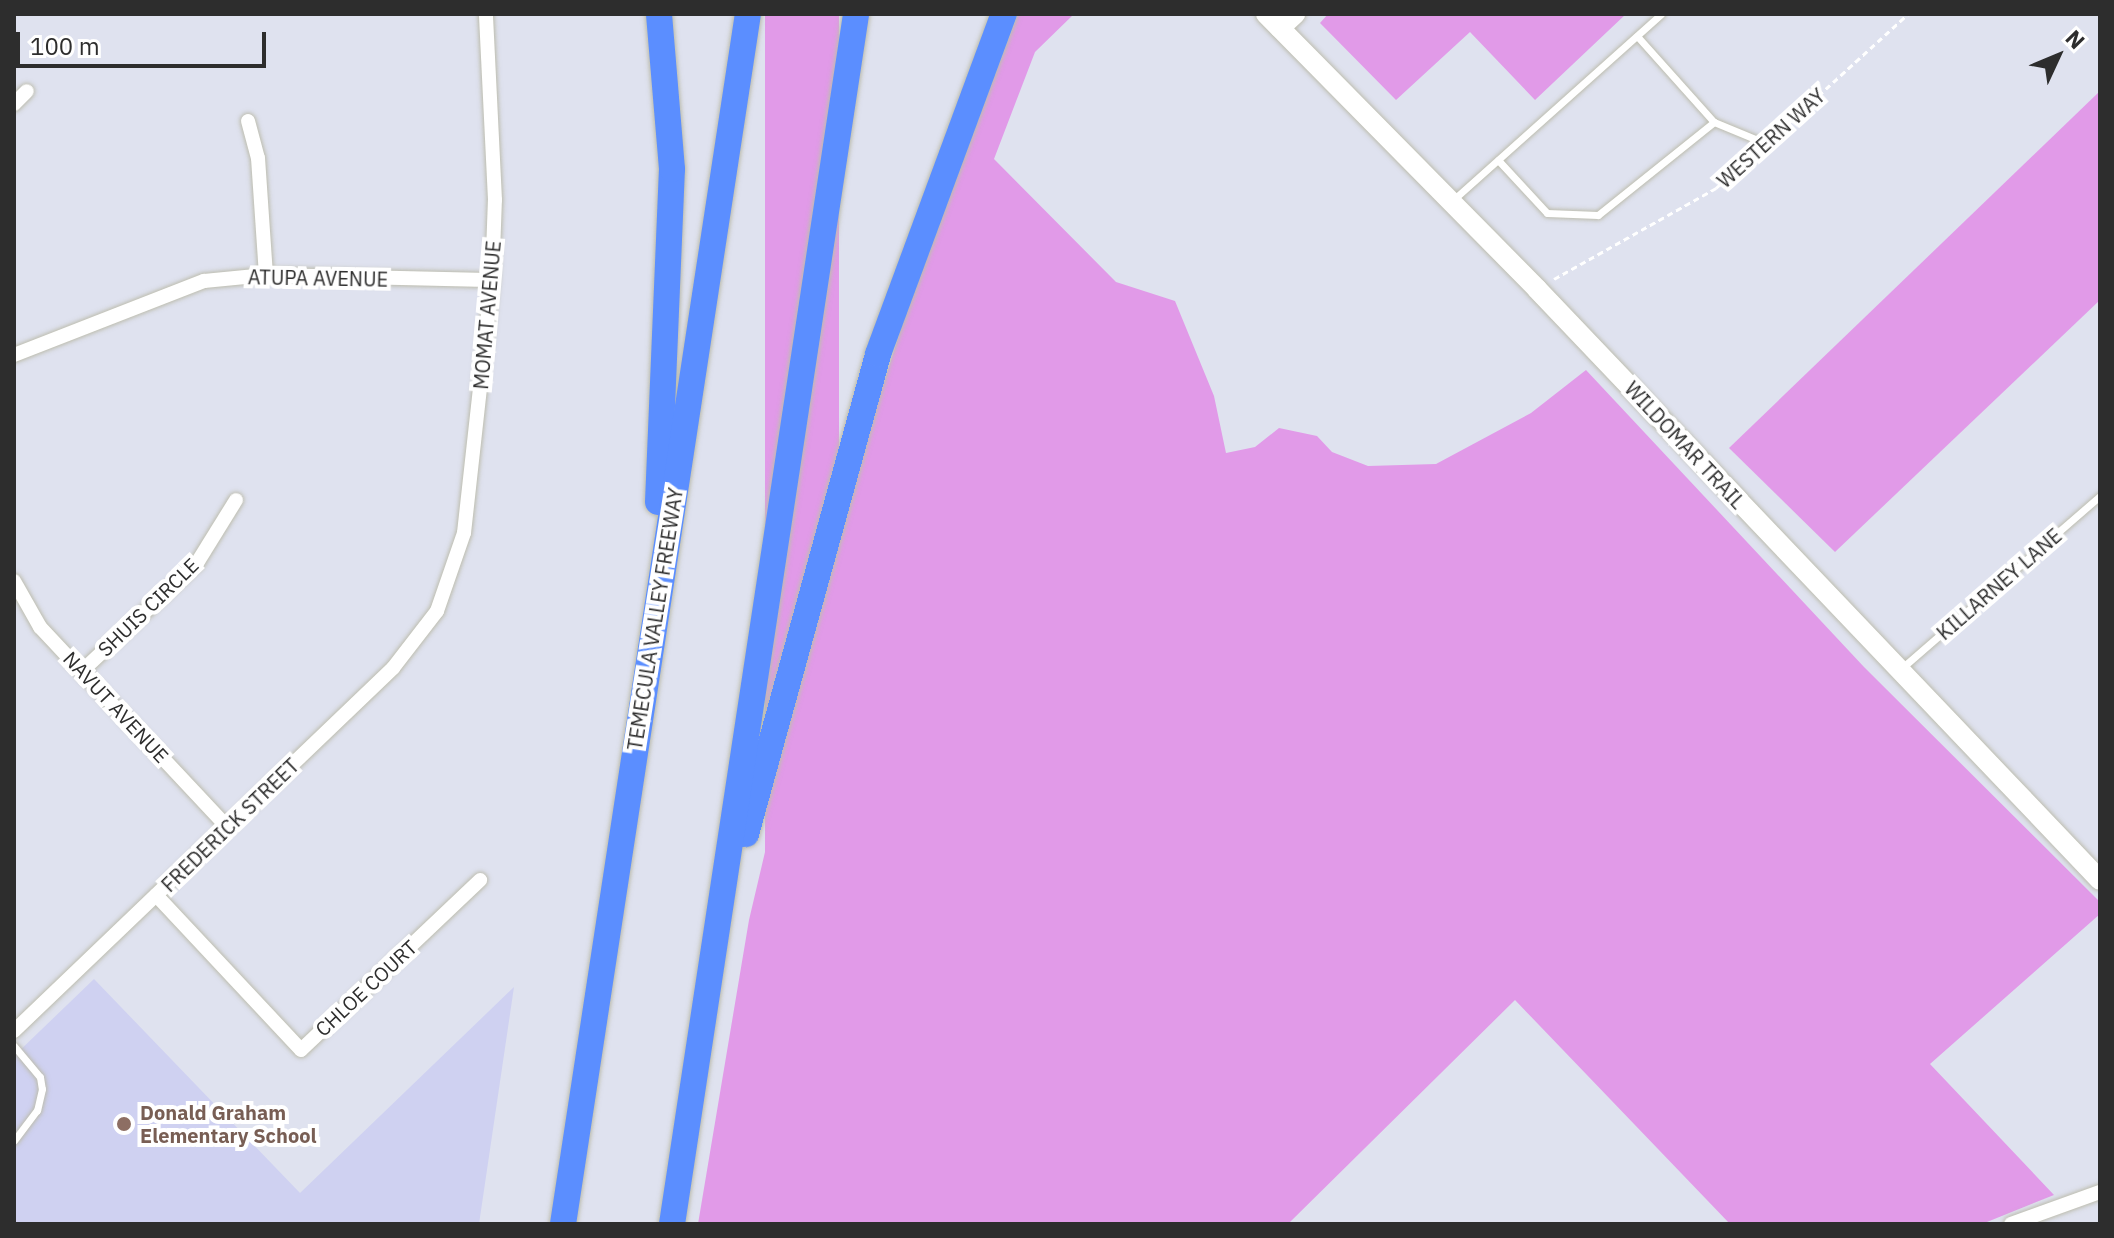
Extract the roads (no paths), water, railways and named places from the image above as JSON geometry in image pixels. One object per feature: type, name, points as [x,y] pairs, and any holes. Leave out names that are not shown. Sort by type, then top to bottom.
[{"type":"highway","points":[[653,627],[672,169],[659,14]]},
{"type":"highway","name":"TEMECULA VALLEY FREEWAY","points":[[563,1224],[748,14]]},
{"type":"highway","points":[[672,1224],[856,14]]},
{"type":"highway","points":[[711,965],[878,354],[1004,14]]},
{"type":"main road","name":"WILDOMAR TRAIL","points":[[1280,19],[2100,880]]},
{"type":"street","name":"MOMAT AVENUE","points":[[437,611],[464,533],[492,280],[495,200],[486,14]]},
{"type":"street","points":[[14,104],[27,91]]},
{"type":"street","points":[[248,121],[258,158],[266,275]]},
{"type":"street","name":"ATUPA AVENUE","points":[[14,355],[204,281],[266,275],[492,280]]},
{"type":"street","name":"SHUIS CIRCLE","points":[[82,671],[197,563],[236,500]]},
{"type":"street","name":"NAVUT AVENUE","points":[[14,581],[40,627],[227,827]]},
{"type":"street","name":"FREDERICK STREET","points":[[14,1031],[393,668],[437,611]]},
{"type":"street","name":"CHLOE COURT","points":[[156,895],[301,1050],[480,880]]},
{"type":"street","points":[[2011,1224],[2100,1192]]},
{"type":"lane","points":[[1451,202],[1661,14]]},
{"type":"lane","points":[[1637,36],[1714,122],[1765,143]]},
{"type":"lane","points":[[1498,160],[1547,213],[1598,215],[1714,122]]},
{"type":"lane","name":"KILLARNEY LANE","points":[[1898,671],[2100,496]]},
{"type":"lane","points":[[14,1046],[40,1077],[42,1089],[37,1110],[14,1140]]},
{"type":"place","name":"Donald Graham Elementary School","points":[[124,1124]]}]
